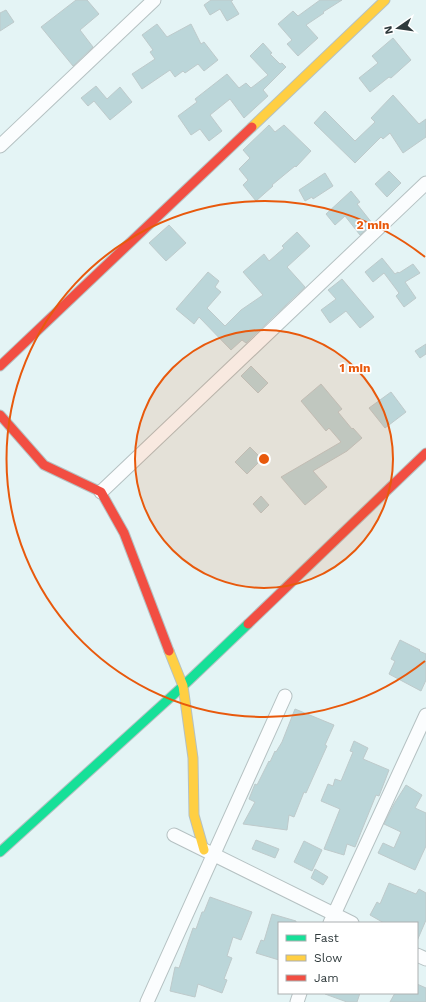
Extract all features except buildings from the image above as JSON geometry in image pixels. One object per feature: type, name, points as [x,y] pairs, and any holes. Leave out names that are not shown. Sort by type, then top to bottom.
[{"type":"street","points":[[0,146],[154,0]]},
{"type":"street","points":[[0,366],[385,0]]},
{"type":"street","points":[[101,492],[426,183]]},
{"type":"street","points":[[0,415],[44,465],[101,492],[124,533],[183,686],[193,758],[194,815],[209,852]]},
{"type":"street","points":[[0,852],[183,686],[426,453]]},
{"type":"street","points":[[147,1002],[209,852],[284,696]]},
{"type":"street","points":[[332,918],[426,715]]},
{"type":"street","points":[[174,835],[209,852],[332,918],[348,922]]},
{"type":"traffic: fast","points":[[0,852],[183,686],[248,624]]},
{"type":"traffic: slow","points":[[252,127],[385,0]]},
{"type":"traffic: slow","points":[[169,651],[183,686],[193,758],[194,815],[204,850]]},
{"type":"traffic: jam","points":[[0,366],[252,127]]},
{"type":"traffic: jam","points":[[0,415],[44,465],[101,492],[124,533],[169,651]]},
{"type":"traffic: jam","points":[[248,624],[426,453]]}]
